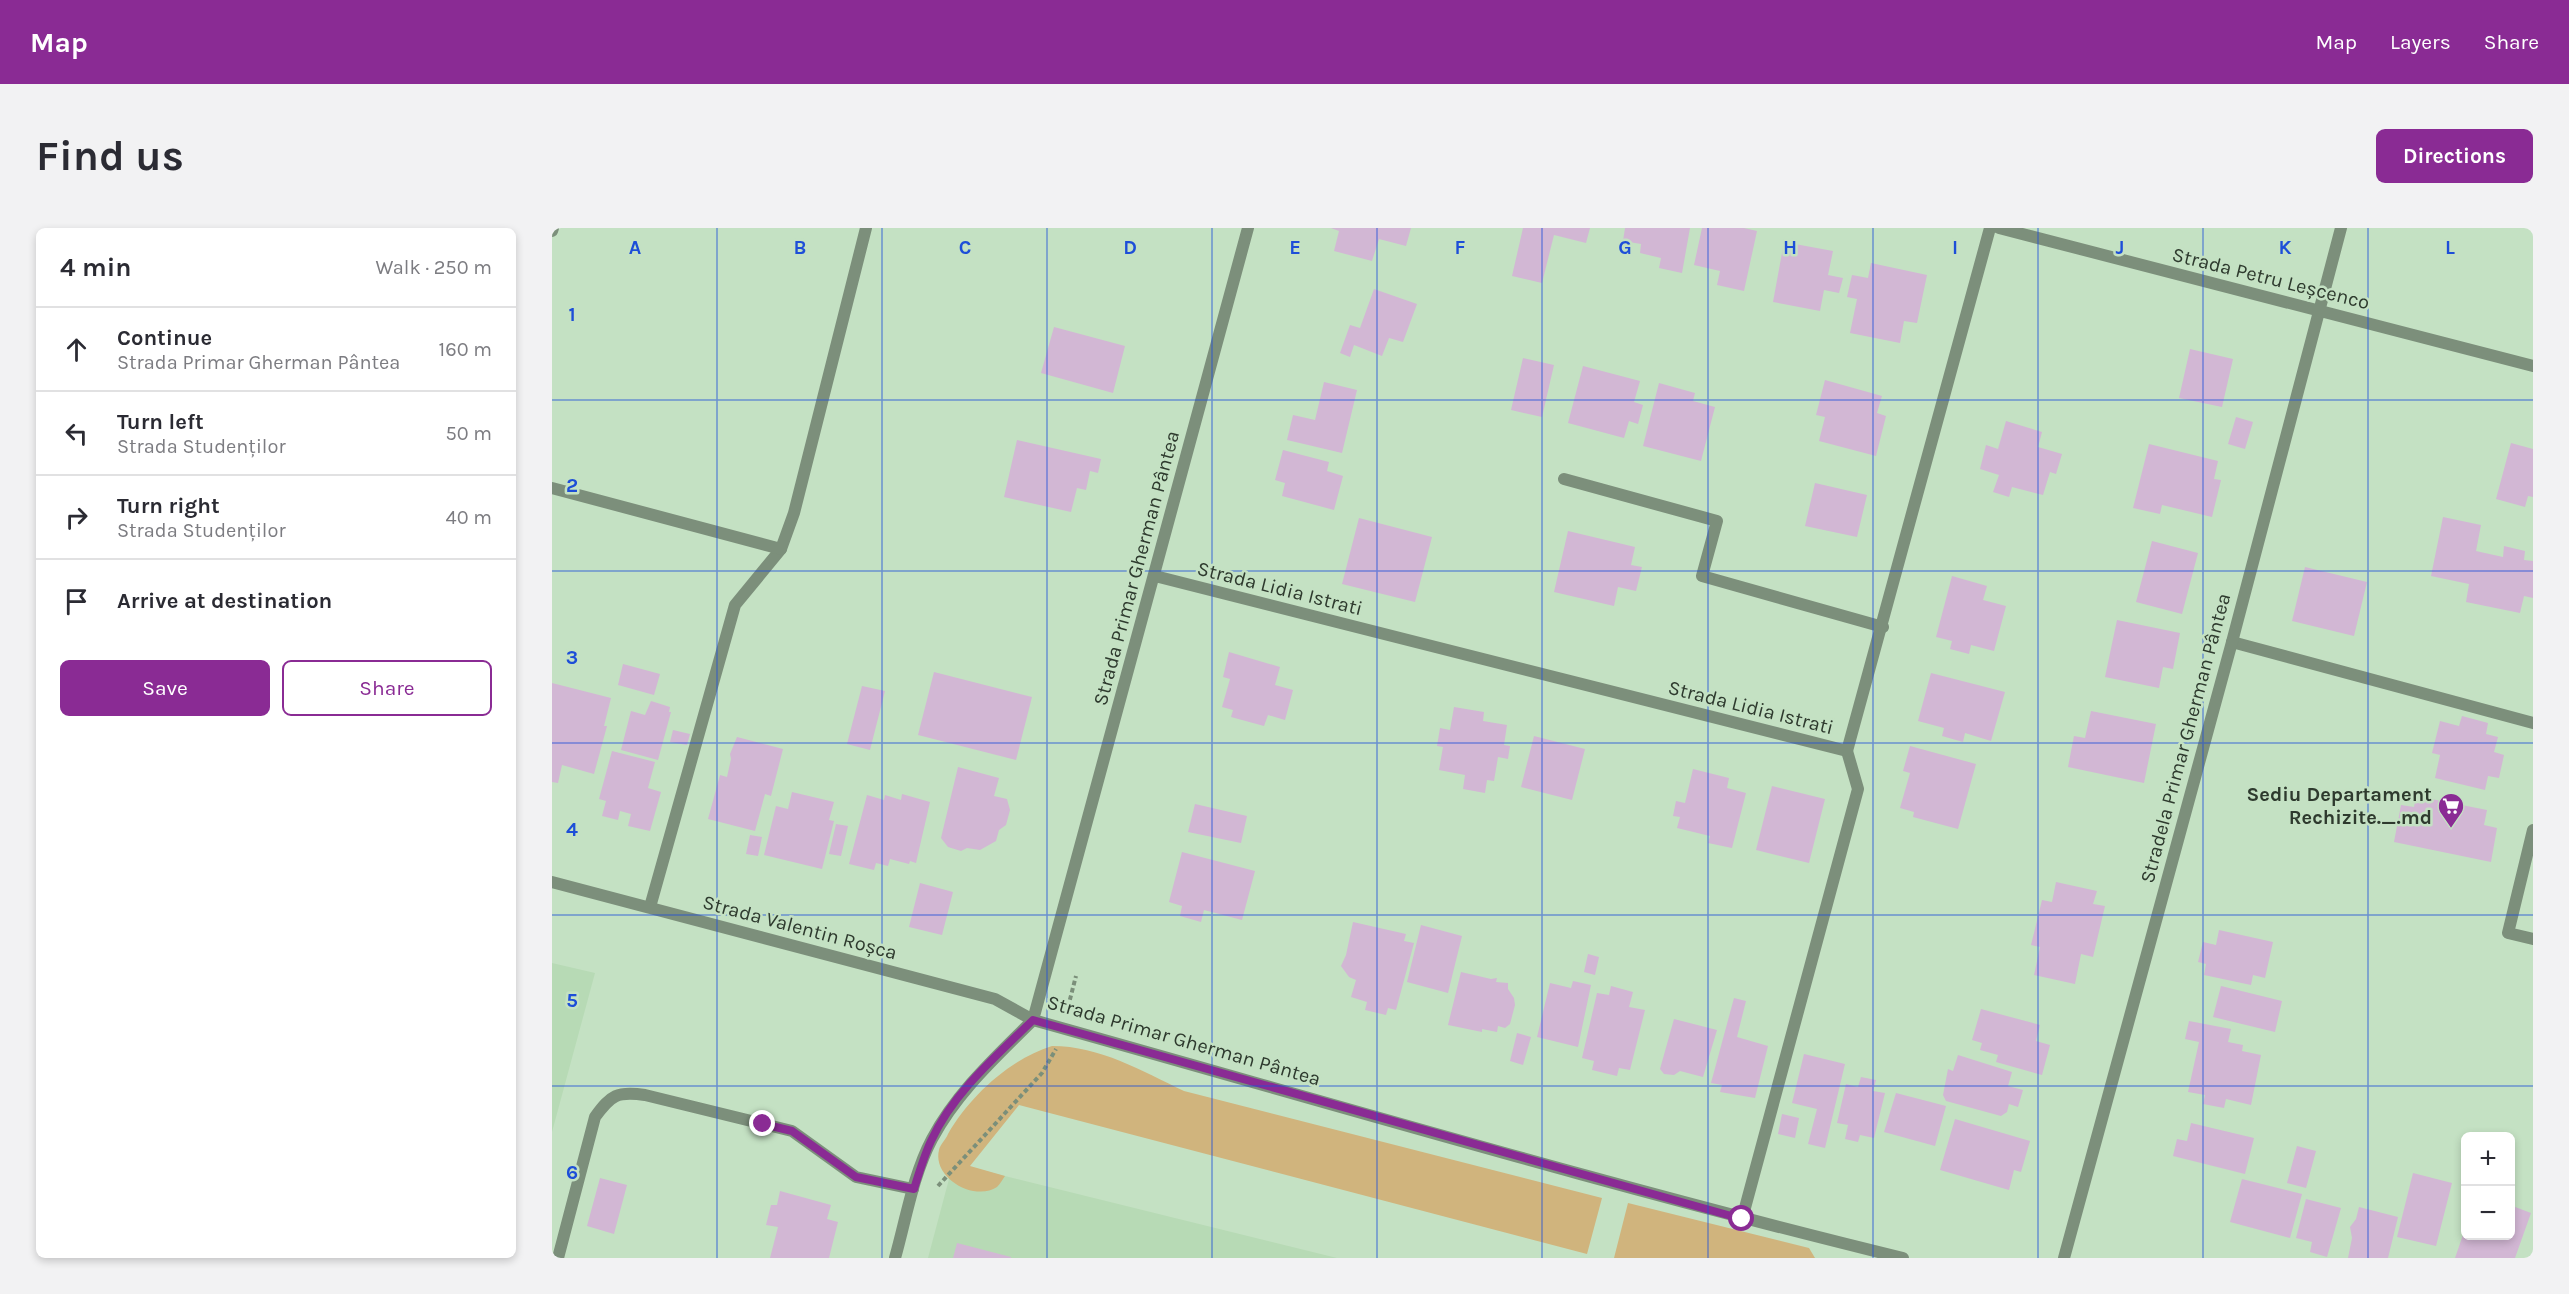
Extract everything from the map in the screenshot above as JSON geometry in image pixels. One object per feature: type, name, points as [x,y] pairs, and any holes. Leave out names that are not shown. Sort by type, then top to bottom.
[{"type":"street","points":[[650,907],[735,605],[781,549],[794,513],[866,228]]},
{"type":"street","name":"Strada Primar Gherman Pântea","points":[[1248,228],[1033,1020],[1742,1219],[1903,1258]]},
{"type":"street","name":"Strada Lidia Istrati","points":[[1155,576],[1847,751],[1883,627],[1990,228]]},
{"type":"street","name":"Strada Petru Leșcenco","points":[[1999,228],[2533,366]]},
{"type":"street","name":"Stradela Primar Gherman Pântea","points":[[2064,1258],[2232,642],[2341,228]]},
{"type":"street","points":[[1564,479],[1717,521],[1702,576],[1883,627]]},
{"type":"street","points":[[552,488],[781,549]]},
{"type":"street","points":[[2232,642],[2533,723]]},
{"type":"street","points":[[1742,1219],[1858,789],[1847,751]]},
{"type":"street","points":[[2533,830],[2508,933],[2533,939]]},
{"type":"street","name":"Strada Valentin Roșca","points":[[552,882],[995,999],[1033,1020]]},
{"type":"street","points":[[896,1258],[914,1189],[931,1140],[970,1083],[1033,1020]]},
{"type":"street","points":[[558,1258],[595,1118],[607,1100],[624,1092],[645,1095],[792,1131],[856,1177],[914,1189]]},
{"type":"path","points":[[931,1194],[1042,1073],[1056,1051],[1076,976]]},
{"type":"shaded area","points":[[552,963],[595,973],[552,1132]]},
{"type":"shaded area","points":[[1052,1046],[1070,1047],[1104,1055],[1184,1091],[1602,1198],[1587,1254],[1019,1105],[970,1166],[1005,1176],[997,1187],[988,1191],[978,1191],[957,1185],[942,1170],[939,1160],[940,1148],[957,1120],[980,1093],[1006,1070],[1036,1052]]},
{"type":"shaded area","points":[[963,1165],[1337,1258],[928,1258],[949,1179]]},
{"type":"shaded area","points":[[1628,1203],[1809,1248],[1815,1258],[1614,1258]]},
{"type":"building","points":[[1331,228],[1411,228],[1406,246],[1379,239],[1372,261],[1334,251],[1339,231]]},
{"type":"building","points":[[1523,228],[1590,228],[1586,243],[1554,235],[1542,283],[1512,276]]},
{"type":"building","points":[[1625,228],[1690,228],[1682,273],[1659,268],[1661,258],[1640,253],[1641,244],[1623,241]]},
{"type":"building","points":[[1702,228],[1744,228],[1757,231],[1744,291],[1717,285],[1720,271],[1694,265]]},
{"type":"building","points":[[1784,242],[1833,251],[1828,275],[1843,278],[1839,293],[1824,290],[1820,311],[1773,302]]},
{"type":"building","points":[[1871,263],[1927,275],[1917,323],[1904,321],[1900,343],[1850,333],[1857,299],[1847,297],[1852,275],[1868,278]]},
{"type":"building","points":[[1374,289],[1417,304],[1403,342],[1389,338],[1382,356],[1354,345],[1350,357],[1340,353],[1350,325],[1360,328]]},
{"type":"building","points":[[1054,327],[1125,346],[1113,393],[1041,373]]},
{"type":"building","points":[[2190,349],[2233,359],[2222,407],[2179,398]]},
{"type":"building","points":[[1523,358],[1554,365],[1542,417],[1511,410]]},
{"type":"building","points":[[1583,366],[1640,381],[1634,402],[1643,405],[1638,424],[1629,421],[1624,438],[1568,423]]},
{"type":"building","points":[[1825,380],[1882,396],[1877,413],[1886,416],[1876,456],[1819,441],[1825,417],[1816,415]]},
{"type":"building","points":[[1324,382],[1357,390],[1342,453],[1287,440],[1293,415],[1315,420]]},
{"type":"building","points":[[1659,383],[1695,393],[1693,401],[1715,407],[1701,461],[1643,446]]},
{"type":"building","points":[[2236,417],[2253,422],[2245,449],[2228,444]]},
{"type":"building","points":[[2006,421],[2042,432],[2038,447],[2062,454],[2056,474],[2050,472],[2043,495],[2012,487],[2009,497],[1993,492],[1999,475],[1980,469],[1986,445],[1998,449]]},
{"type":"building","points":[[1017,440],[1101,459],[1098,473],[1090,471],[1086,490],[1077,488],[1071,512],[1004,497]]},
{"type":"building","points":[[2511,443],[2533,449],[2533,497],[2528,496],[2525,507],[2496,499]]},
{"type":"building","points":[[2149,444],[2218,461],[2214,479],[2221,480],[2212,517],[2162,505],[2160,514],[2133,508]]},
{"type":"building","points":[[1283,450],[1329,462],[1327,471],[1343,476],[1334,510],[1282,496],[1285,483],[1275,480]]},
{"type":"building","points":[[1815,483],[1867,495],[1857,537],[1805,526]]},
{"type":"building","points":[[2443,517],[2481,525],[2476,551],[2503,557],[2504,546],[2525,551],[2524,560],[2533,561],[2533,598],[2524,596],[2520,613],[2466,602],[2469,584],[2431,576]]},
{"type":"building","points":[[1359,518],[1432,537],[1415,602],[1342,584]]},
{"type":"building","points":[[1568,531],[1635,547],[1631,565],[1642,567],[1636,591],[1618,587],[1614,606],[1554,592]]},
{"type":"building","points":[[2152,541],[2198,553],[2182,614],[2136,602]]},
{"type":"building","points":[[2305,567],[2367,582],[2354,636],[2292,621]]},
{"type":"building","points":[[1952,576],[1987,586],[1983,600],[2006,606],[1994,651],[1971,645],[1969,654],[1950,649],[1952,641],[1936,637]]},
{"type":"building","points":[[2117,620],[2180,633],[2173,669],[2163,667],[2159,688],[2105,677]]},
{"type":"building","points":[[1229,652],[1280,667],[1275,685],[1293,690],[1285,720],[1268,715],[1264,726],[1231,717],[1233,710],[1222,707],[1230,679],[1223,677]]},
{"type":"building","points":[[623,664],[660,674],[654,695],[618,685]]},
{"type":"building","points":[[934,672],[1032,697],[1016,760],[918,735]]},
{"type":"building","points":[[1931,673],[2005,692],[1991,741],[1965,733],[1963,742],[1942,736],[1944,728],[1918,721]]},
{"type":"building","points":[[552,683],[611,698],[604,726],[607,726],[594,774],[562,765],[558,783],[552,782]]},
{"type":"building","points":[[862,686],[885,691],[870,750],[847,744]]},
{"type":"building","points":[[651,701],[670,707],[669,712],[671,712],[658,760],[621,750],[631,711],[645,715]]},
{"type":"building","points":[[1454,707],[1484,712],[1483,721],[1507,725],[1504,745],[1510,746],[1508,759],[1498,757],[1494,781],[1487,780],[1485,793],[1463,789],[1465,775],[1439,770],[1443,747],[1437,746],[1440,728],[1450,730]]},
{"type":"building","points":[[2091,711],[2156,724],[2144,783],[2068,767],[2074,736],[2085,738]]},
{"type":"building","points":[[2462,716],[2488,723],[2486,734],[2498,737],[2494,752],[2504,755],[2499,778],[2488,776],[2485,790],[2435,778],[2440,755],[2432,753],[2440,721],[2459,726]]},
{"type":"building","points":[[673,730],[690,734],[687,745],[670,742]]},
{"type":"building","points":[[1534,736],[1585,749],[1572,800],[1521,787]]},
{"type":"building","points":[[737,737],[783,749],[771,796],[765,794],[755,831],[708,819],[720,775],[727,777],[730,754]]},
{"type":"building","points":[[1910,746],[1976,764],[1958,829],[1913,817],[1914,812],[1900,808],[1910,773],[1903,771]]},
{"type":"building","points":[[612,751],[655,762],[648,788],[661,792],[650,831],[628,826],[631,814],[620,811],[618,820],[602,816],[606,801],[599,799]]},
{"type":"building","points":[[958,767],[999,778],[994,796],[1007,799],[1010,810],[1006,825],[999,830],[996,841],[980,850],[967,848],[961,851],[948,847],[941,838]]},
{"type":"building","points":[[1693,769],[1729,778],[1727,788],[1746,793],[1732,848],[1708,843],[1710,836],[1677,828],[1680,817],[1673,816],[1676,801],[1685,803]]},
{"type":"building","points":[[1772,786],[1825,799],[1809,863],[1756,850]]},
{"type":"building","points":[[792,792],[834,802],[829,820],[834,821],[822,869],[764,855],[776,806],[788,809]]},
{"type":"building","points":[[902,794],[930,802],[916,863],[910,861],[909,864],[890,859],[888,866],[876,863],[874,870],[849,864],[867,795],[884,800],[885,795],[901,800]]},
{"type":"building","points":[[2416,796],[2487,810],[2484,825],[2497,828],[2491,862],[2394,842],[2401,805],[2414,807]]},
{"type":"building","points":[[1195,804],[1247,816],[1241,843],[1188,832]]},
{"type":"building","points":[[836,824],[848,826],[841,856],[829,854]]},
{"type":"building","points":[[750,835],[762,837],[758,856],[746,854]]},
{"type":"building","points":[[1182,852],[1255,871],[1242,920],[1204,910],[1201,922],[1180,916],[1182,906],[1169,902]]},
{"type":"building","points":[[2056,882],[2097,891],[2093,904],[2105,906],[2093,957],[2081,954],[2075,984],[2034,975],[2040,947],[2031,945],[2042,900],[2052,902]]},
{"type":"building","points":[[920,883],[953,892],[942,935],[909,927]]},
{"type":"building","points":[[1353,922],[1406,934],[1404,941],[1414,943],[1396,1010],[1388,1008],[1386,1015],[1365,1010],[1367,1002],[1351,997],[1356,980],[1349,977],[1341,966],[1346,955]]},
{"type":"building","points":[[1421,925],[1462,936],[1448,993],[1407,982]]},
{"type":"building","points":[[2219,930],[2273,942],[2265,978],[2253,975],[2251,985],[2204,975],[2206,964],[2198,962],[2203,942],[2216,945]]},
{"type":"building","points":[[1588,954],[1599,957],[1595,975],[1584,972]]},
{"type":"building","points":[[1461,972],[1491,979],[1497,978],[1496,982],[1508,983],[1508,989],[1514,998],[1515,1005],[1510,1024],[1505,1028],[1498,1026],[1497,1032],[1482,1029],[1482,1032],[1448,1025]]},
{"type":"building","points":[[1573,981],[1591,985],[1578,1047],[1537,1037],[1550,983],[1571,988]]},
{"type":"building","points":[[1611,986],[1633,992],[1629,1007],[1645,1010],[1630,1070],[1619,1068],[1617,1076],[1592,1070],[1594,1061],[1582,1058],[1597,993],[1609,995]]},
{"type":"building","points":[[2221,986],[2282,1001],[2275,1032],[2213,1017]]},
{"type":"building","points":[[1734,998],[1746,1001],[1737,1037],[1768,1046],[1755,1098],[1720,1092],[1722,1085],[1711,1083]]},
{"type":"building","points":[[1981,1009],[2040,1025],[2036,1041],[2050,1045],[2042,1075],[1996,1062],[1998,1055],[1980,1050],[1982,1043],[1972,1040]]},
{"type":"building","points":[[1674,1019],[1717,1030],[1703,1077],[1680,1071],[1674,1075],[1664,1074],[1660,1069]]},
{"type":"building","points":[[2189,1021],[2231,1029],[2228,1042],[2243,1045],[2242,1051],[2261,1055],[2251,1105],[2226,1099],[2224,1108],[2203,1104],[2205,1095],[2188,1092],[2199,1042],[2185,1039]]},
{"type":"building","points":[[1517,1033],[1531,1037],[1523,1065],[1510,1061]]},
{"type":"building","points":[[1804,1054],[1845,1064],[1825,1148],[1808,1144],[1817,1109],[1792,1103]]},
{"type":"building","points":[[1958,1055],[2012,1072],[2008,1086],[2023,1090],[2018,1107],[2009,1104],[2007,1112],[2001,1116],[1946,1101],[1943,1095],[1948,1069],[1953,1071]]},
{"type":"building","points":[[1861,1077],[1876,1080],[1873,1091],[1885,1093],[1874,1138],[1860,1135],[1858,1142],[1845,1139],[1848,1125],[1837,1123],[1846,1084],[1858,1087]]},
{"type":"building","points":[[1896,1093],[1946,1106],[1935,1146],[1884,1132]]},
{"type":"building","points":[[1782,1114],[1799,1118],[1795,1138],[1778,1134]]},
{"type":"building","points":[[1955,1119],[2030,1141],[2021,1172],[2014,1170],[2009,1190],[1940,1170]]},
{"type":"building","points":[[2191,1123],[2254,1138],[2245,1174],[2173,1156],[2177,1139],[2187,1141]]},
{"type":"building","points":[[2297,1146],[2316,1151],[2306,1188],[2287,1183]]},
{"type":"building","points":[[2413,1173],[2452,1183],[2436,1246],[2397,1237]]},
{"type":"building","points":[[600,1178],[627,1185],[614,1234],[587,1226]]},
{"type":"building","points":[[2242,1179],[2302,1194],[2290,1238],[2230,1222]]},
{"type":"building","points":[[780,1191],[831,1205],[827,1219],[838,1222],[829,1258],[770,1258],[778,1227],[766,1225],[771,1205],[777,1205]]},
{"type":"building","points":[[2306,1199],[2341,1208],[2327,1257],[2310,1252],[2312,1242],[2296,1238]]},
{"type":"building","points":[[2359,1207],[2398,1217],[2388,1258],[2348,1258],[2352,1238],[2350,1227],[2356,1219]]},
{"type":"building","points":[[2515,1207],[2531,1213],[2515,1258],[2455,1258],[2461,1240],[2515,1240]]},
{"type":"building","points":[[957,1243],[1011,1257],[1011,1258],[953,1258]]},
{"type":"place","name":"Sediu Departament Rechizite._.md","points":[[2451,829]]},
{"type":"route","points":[[763,1124],[792,1131],[856,1177],[914,1189],[931,1140],[945,1118],[970,1083],[1033,1020],[1742,1219]]}]
